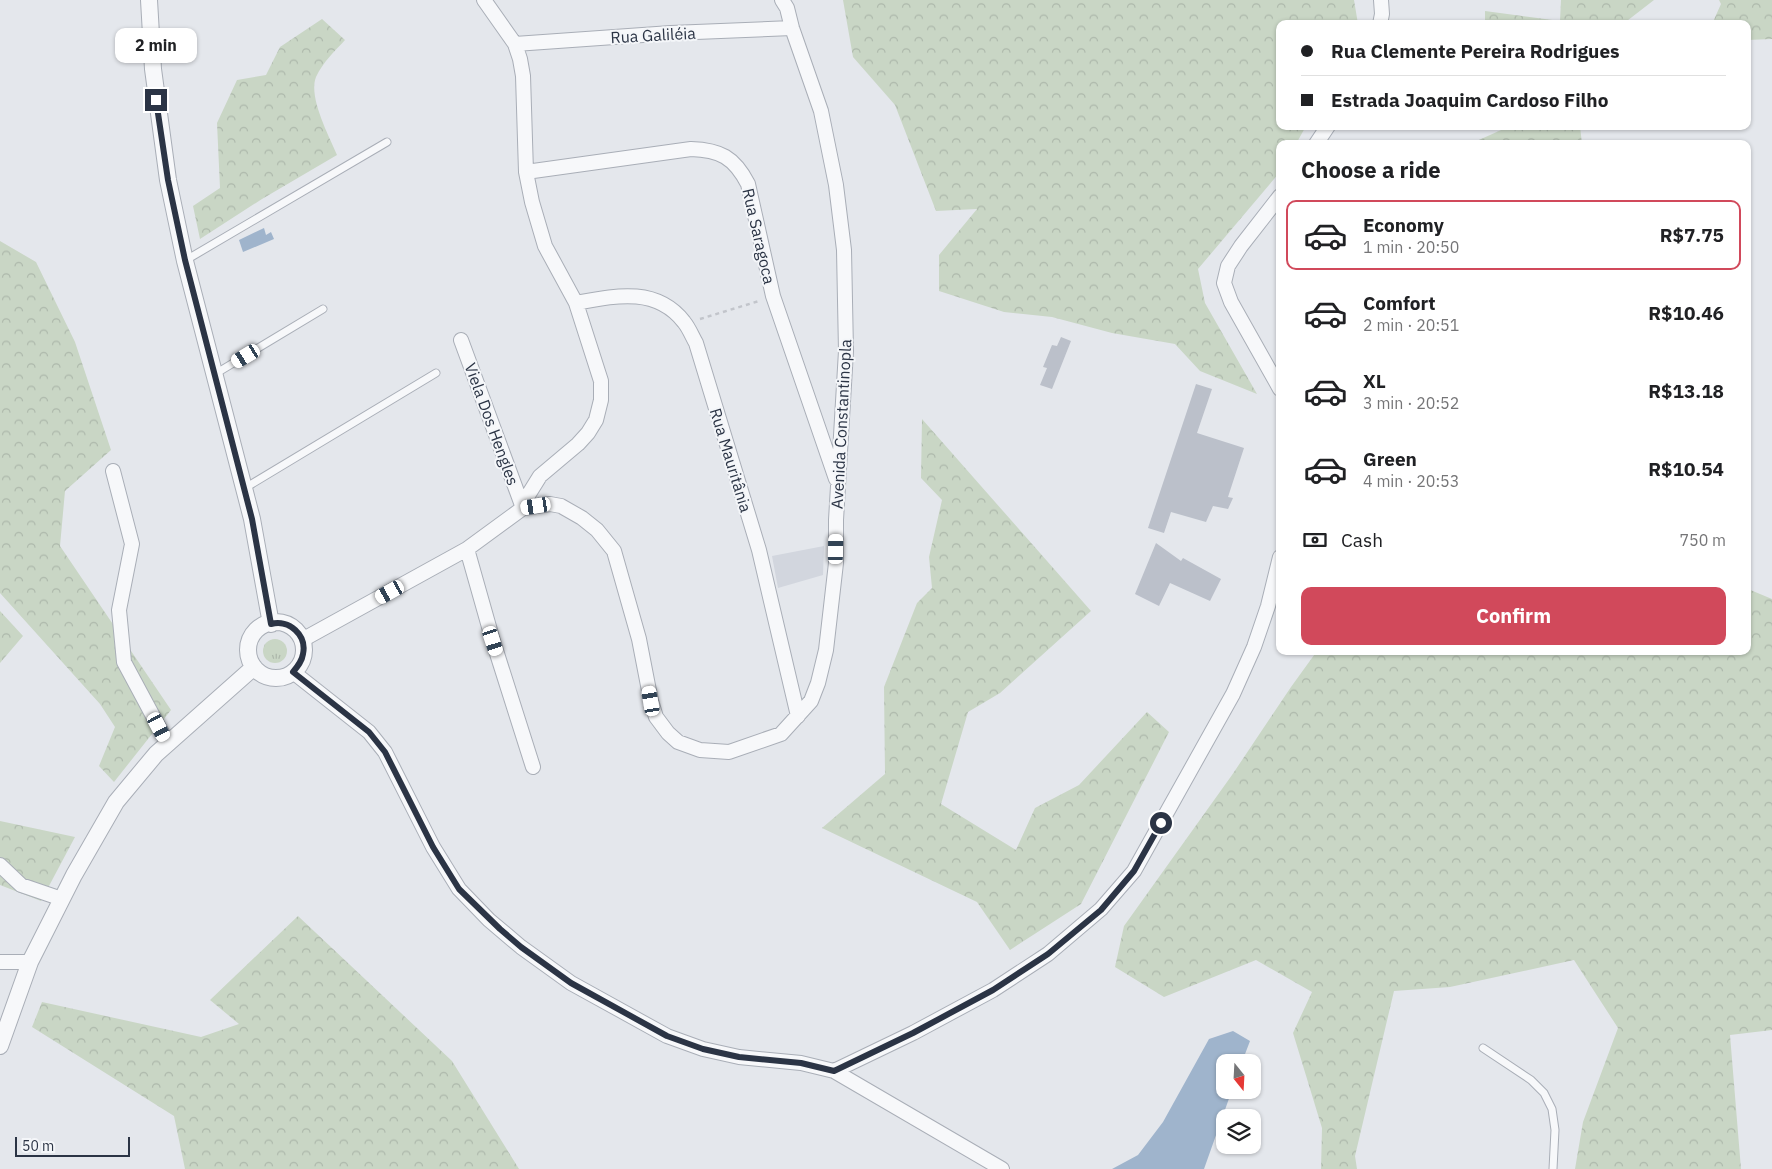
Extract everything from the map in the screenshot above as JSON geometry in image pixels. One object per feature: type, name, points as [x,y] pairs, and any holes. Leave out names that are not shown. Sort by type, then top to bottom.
[{"type":"street","points":[[149,0],[153,69],[168,180],[185,260],[252,519],[271,624]]},
{"type":"street","points":[[484,0],[515,44],[523,76],[526,172],[537,220],[545,246],[576,303],[601,381],[596,420],[578,444],[540,476],[523,507]]},
{"type":"street","name":"Avenida Constantinopla","points":[[302,640],[467,549],[523,507],[550,504],[561,506],[582,518],[606,540],[614,551],[639,639],[656,717],[668,733],[678,742],[700,750],[729,752],[782,734],[811,701],[818,683],[826,650],[836,563],[838,485],[846,351],[844,250],[836,186],[821,111],[792,28],[787,8],[782,0]]},
{"type":"street","points":[[1381,0],[1381,20]]},
{"type":"street","name":"Rua Galiléia","points":[[515,44],[672,33],[792,28]]},
{"type":"street","name":"Rua Saragoca","points":[[526,172],[691,149],[710,150],[722,154],[734,162],[748,184],[773,296],[838,485]]},
{"type":"street","points":[[1276,201],[1228,266],[1224,283],[1231,302],[1276,382]]},
{"type":"street","name":"Rua Mauritânia","points":[[576,303],[620,295],[648,298],[670,309],[686,324],[696,343],[759,550],[798,716]]},
{"type":"street","name":"Viela Dos Hengles","points":[[461,340],[523,507]]},
{"type":"street","points":[[113,470],[132,544],[119,610],[124,662],[168,744]]},
{"type":"street","points":[[467,549],[493,641],[533,767]]},
{"type":"street","points":[[834,1071],[913,1033],[993,990],[1048,954],[1101,910],[1134,871],[1232,694],[1257,639],[1276,573]]},
{"type":"street","points":[[278,622],[286,624],[298,633],[302,640],[303,656],[293,672],[283,677],[275,678],[259,673],[254,668],[248,652],[250,638],[260,627],[278,622]]},
{"type":"street","points":[[0,1046],[30,962],[74,874],[116,802],[156,754],[254,668]]},
{"type":"street","points":[[293,672],[369,732],[385,752],[433,847],[459,889],[489,920],[521,947],[571,983],[667,1036],[703,1049],[739,1057],[801,1063],[834,1071],[1002,1169]]},
{"type":"street","points":[[0,865],[20,885],[62,899]]},
{"type":"street","points":[[0,962],[30,962]]},
{"type":"lane","points":[[185,260],[387,142]]},
{"type":"lane","points":[[215,374],[323,309]]},
{"type":"lane","points":[[244,488],[436,373]]},
{"type":"lane","points":[[1482,1048],[1531,1080],[1544,1093],[1552,1109],[1555,1130],[1553,1169]]},
{"type":"path","points":[[686,324],[773,296]]},
{"type":"shaded area","points":[[824,546],[823,575],[778,588],[772,556]]},
{"type":"green space","points":[[843,0],[1354,0],[1357,20],[1276,20],[1276,130],[1304,130],[1298,140],[1276,140],[1276,177],[1198,269],[1205,303],[1257,394],[1200,371],[1175,344],[1112,333],[1052,317],[1004,312],[939,291],[939,255],[977,209],[936,211],[895,105],[853,57]]},
{"type":"green space","points":[[1561,0],[1654,0],[1628,20],[1560,20]]},
{"type":"green space","points":[[1719,0],[1772,0],[1772,39],[1751,40],[1751,20],[1714,20],[1721,4]]},
{"type":"green space","points":[[1485,11],[1552,20],[1485,20]]},
{"type":"green space","points":[[322,19],[345,40],[322,66],[314,85],[320,116],[337,155],[262,199],[200,239],[193,206],[220,188],[217,123],[237,80],[266,75],[280,47]]},
{"type":"green space","points":[[1501,130],[1580,130],[1582,140],[1479,140]]},
{"type":"green space","points":[[0,241],[36,262],[75,342],[111,450],[65,491],[60,546],[171,710],[114,782],[99,766],[115,727],[100,704],[0,593]]},
{"type":"green space","points":[[922,419],[1091,611],[1000,693],[968,712],[941,804],[1016,850],[1035,808],[1079,785],[1147,712],[1169,732],[1081,904],[1010,950],[977,902],[822,828],[885,774],[884,687],[917,603],[932,588],[929,557],[942,500],[921,478]]},
{"type":"green space","points":[[1751,590],[1772,599],[1772,1030],[1730,1035],[1741,1169],[1575,1169],[1583,1122],[1618,1028],[1574,960],[1450,987],[1394,991],[1355,1156],[1357,1169],[1321,1169],[1322,1128],[1293,1033],[1312,992],[1256,960],[1164,997],[1115,967],[1124,926],[1232,775],[1314,655],[1751,655]]},
{"type":"green space","points":[[0,611],[23,636],[0,663]]},
{"type":"green space","points":[[275,639],[284,642],[287,651],[284,660],[275,663],[266,660],[263,651],[266,642]]},
{"type":"green space","points":[[0,821],[75,837],[41,901],[0,885]]},
{"type":"green space","points":[[298,916],[452,1061],[519,1169],[185,1169],[174,1116],[32,1027],[42,1002],[201,1037],[239,1024],[210,1000]]},
{"type":"water","points":[[264,228],[266,235],[271,232],[274,239],[243,252],[239,240]]},
{"type":"water","points":[[1233,1031],[1250,1041],[1245,1054],[1216,1054],[1216,1099],[1229,1099],[1225,1109],[1216,1109],[1216,1135],[1204,1169],[1112,1169],[1138,1155],[1163,1122],[1209,1039]]},
{"type":"building","points":[[1061,337],[1071,341],[1052,389],[1040,385],[1047,368],[1043,367],[1052,345],[1057,346]]},
{"type":"building","points":[[1196,384],[1212,389],[1197,433],[1244,448],[1228,497],[1233,498],[1228,509],[1213,506],[1206,522],[1171,512],[1164,533],[1148,528]]},
{"type":"building","points":[[1156,543],[1181,561],[1183,558],[1221,579],[1210,601],[1170,583],[1159,606],[1135,594]]},
{"type":"route","points":[[156,100],[168,180],[185,260],[252,519],[271,624],[278,622],[293,628],[302,640],[304,648],[300,663],[293,672],[369,732],[385,752],[433,847],[459,889],[489,920],[521,947],[571,983],[667,1036],[703,1049],[739,1057],[801,1063],[834,1071],[913,1033],[993,990],[1048,954],[1101,910],[1134,871],[1161,823]]}]
